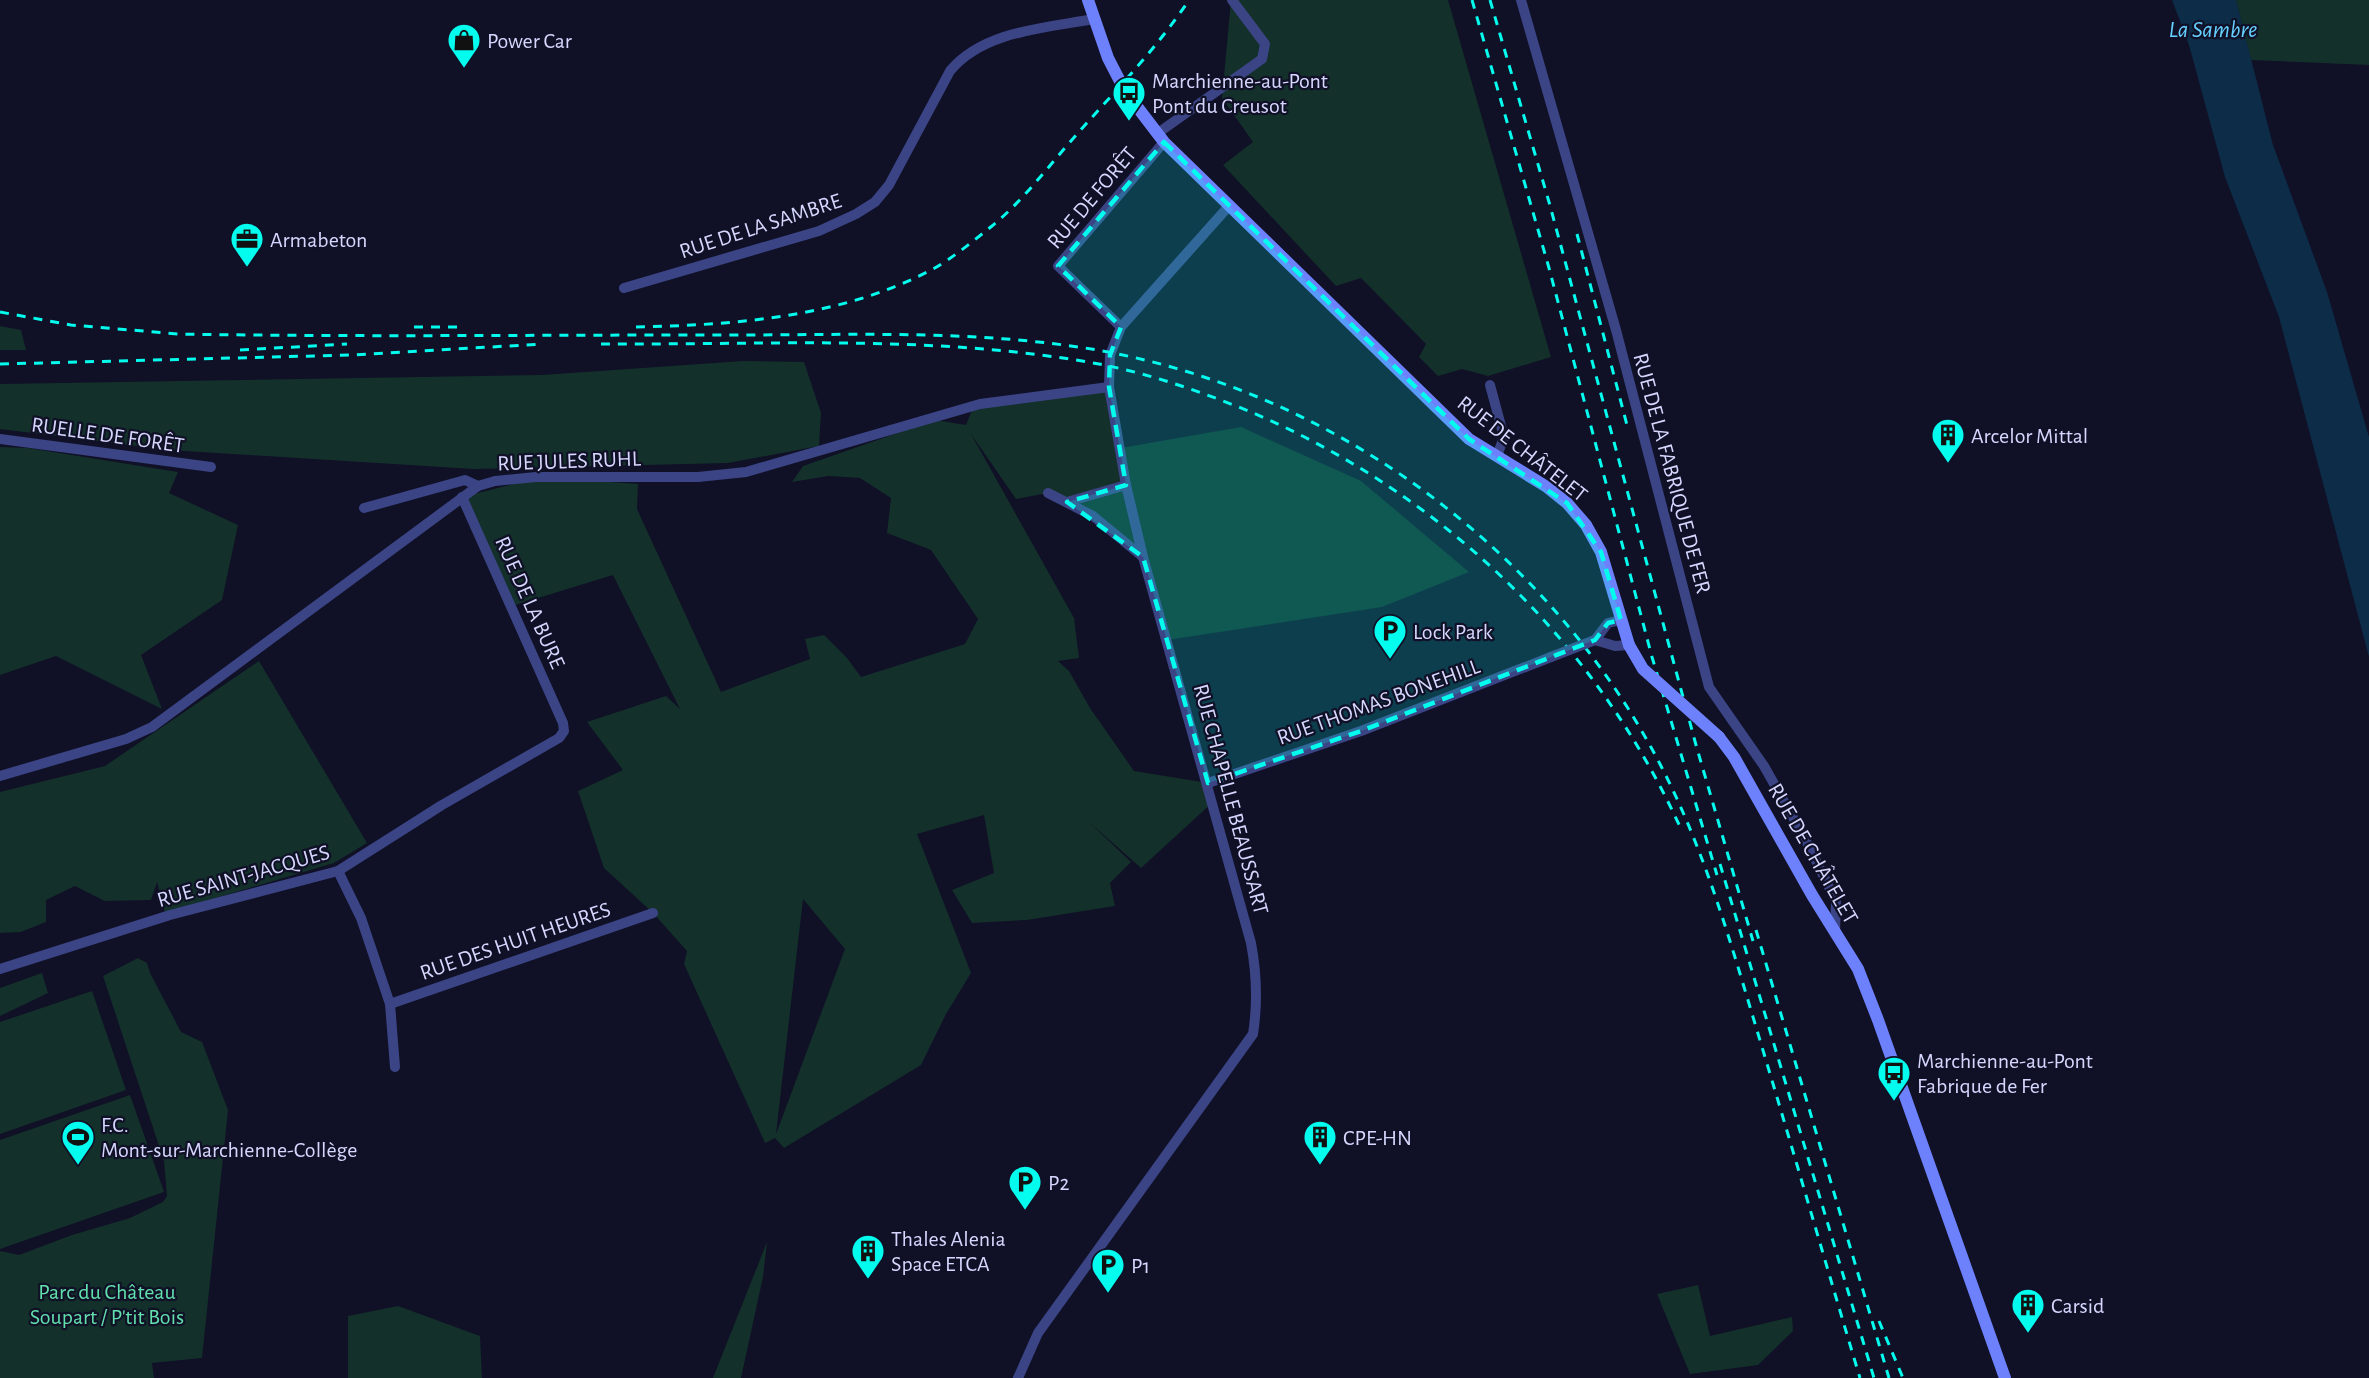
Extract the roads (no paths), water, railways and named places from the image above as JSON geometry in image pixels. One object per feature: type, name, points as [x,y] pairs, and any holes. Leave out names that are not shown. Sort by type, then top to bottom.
[{"type":"main road","name":"RUE DE CHÂTELET","points":[[1088,0],[1108,58],[1125,90],[1161,137],[1228,207],[1469,439],[1547,487],[1567,503],[1587,525],[1601,552],[1629,645],[1651,677],[1719,737],[1734,757],[1858,969],[2005,1378]]},
{"type":"street","points":[[1161,137],[1262,59],[1264,44],[1232,0]]},
{"type":"street","name":"RUE DE LA FABRIQUE DE FER","points":[[1521,0],[1616,330],[1709,687],[1764,766],[1804,837],[1836,901],[1835,933]]},
{"type":"street","name":"RUE DE LA SAMBRE","points":[[624,288],[819,231],[856,214],[874,201],[889,185],[955,65],[984,44],[1094,19]]},
{"type":"street","name":"RUE DE FORÊT","points":[[1121,327],[1058,266],[1161,137]]},
{"type":"street","name":"RUE CHAPELLE BEAUSSART","points":[[1018,1378],[1038,1333],[1253,1034],[1258,1006],[1253,952],[1208,783],[1143,557],[1126,485],[1108,387],[1110,355],[1121,327],[1228,207]]},
{"type":"street","points":[[1490,385],[1504,437],[1497,456]]},
{"type":"street","name":"RUE JULES RUHL","points":[[0,776],[126,739],[152,727],[478,486],[495,481],[536,477],[698,477],[746,472],[980,404],[1108,387]]},
{"type":"street","name":"RUELLE DE FORÊT","points":[[0,439],[211,467]]},
{"type":"street","points":[[364,508],[465,480],[478,486]]},
{"type":"street","points":[[1067,502],[1126,485]]},
{"type":"street","points":[[1048,493],[1093,516],[1143,557]]},
{"type":"street","name":"RUE DE LA BURE","points":[[462,497],[563,723]]},
{"type":"street","name":"RUE THOMAS BONEHILL","points":[[1208,783],[1361,731],[1595,640],[1608,623],[1621,620]]},
{"type":"street","points":[[1595,640],[1616,646],[1629,645]]},
{"type":"street","name":"RUE SAINT-JACQUES","points":[[0,969],[170,915],[338,871],[442,805],[559,738],[564,731],[563,723]]},
{"type":"street","points":[[338,871],[361,918],[390,1004],[395,1067]]},
{"type":"street","name":"RUE DES HUIT HEURES","points":[[390,1004],[653,913]]},
{"type":"water","name":"La Sambre","points":[[2172,0],[2236,0],[2273,145],[2327,292],[2369,437],[2369,657],[2279,317],[2225,177],[2189,45]]},
{"type":"railway","points":[[636,327],[712,324],[826,308],[898,285],[940,265],[1004,216],[1026,193],[1150,52],[1189,0]]},
{"type":"railway","points":[[1472,0],[1549,268],[1652,657],[1717,875]]},
{"type":"railway","points":[[1490,0],[1549,202],[1696,745],[1753,941]]},
{"type":"railway","points":[[1577,234],[1628,429]]},
{"type":"railway","points":[[0,312],[71,325],[178,334],[372,336],[880,334],[1018,340],[1064,345],[1157,363],[1247,393],[1333,433],[1413,483],[1487,542],[1554,610],[1612,685],[1661,766],[1706,869],[1729,939],[1860,1378]]},
{"type":"railway","points":[[414,327],[462,327]]},
{"type":"railway","points":[[601,344],[850,343],[975,348],[1099,364],[1138,373],[1251,412],[1320,445],[1386,485],[1448,530],[1505,580],[1557,635],[1604,696],[1646,760],[1681,829]]},
{"type":"railway","points":[[240,350],[347,344]]},
{"type":"railway","points":[[0,364],[351,355],[543,344]]},
{"type":"railway","points":[[1720,864],[1874,1378]]},
{"type":"railway","points":[[1756,930],[1889,1378]]},
{"type":"railway","points":[[1879,1321],[1903,1378]]},
{"type":"place","name":"Power Car","points":[[464,69]]},
{"type":"place","name":"Marchienne-au-Pont Pont du Creusot","points":[[1129,122]]},
{"type":"place","name":"Armabeton","points":[[247,268]]},
{"type":"place","name":"Arcelor Mittal","points":[[1948,464]]},
{"type":"place","name":"Lock Park","points":[[1390,660]]},
{"type":"place","name":"Marchienne-au-Pont Fabrique de Fer","points":[[1894,1102]]},
{"type":"place","name":"F.C. Mont-sur-Marchienne-Collège","points":[[78,1166]]},
{"type":"place","name":"CPE-HN","points":[[1320,1166]]},
{"type":"place","name":"P2","points":[[1025,1211]]},
{"type":"place","name":"Thales Alenia Space ETCA","points":[[868,1280]]},
{"type":"place","name":"P1","points":[[1108,1294]]},
{"type":"place","name":"Carsid","points":[[2028,1334]]},
{"type":"park label","name":"Parc du Château Soupart / P'tit Bois","points":[[107,1304]]}]
